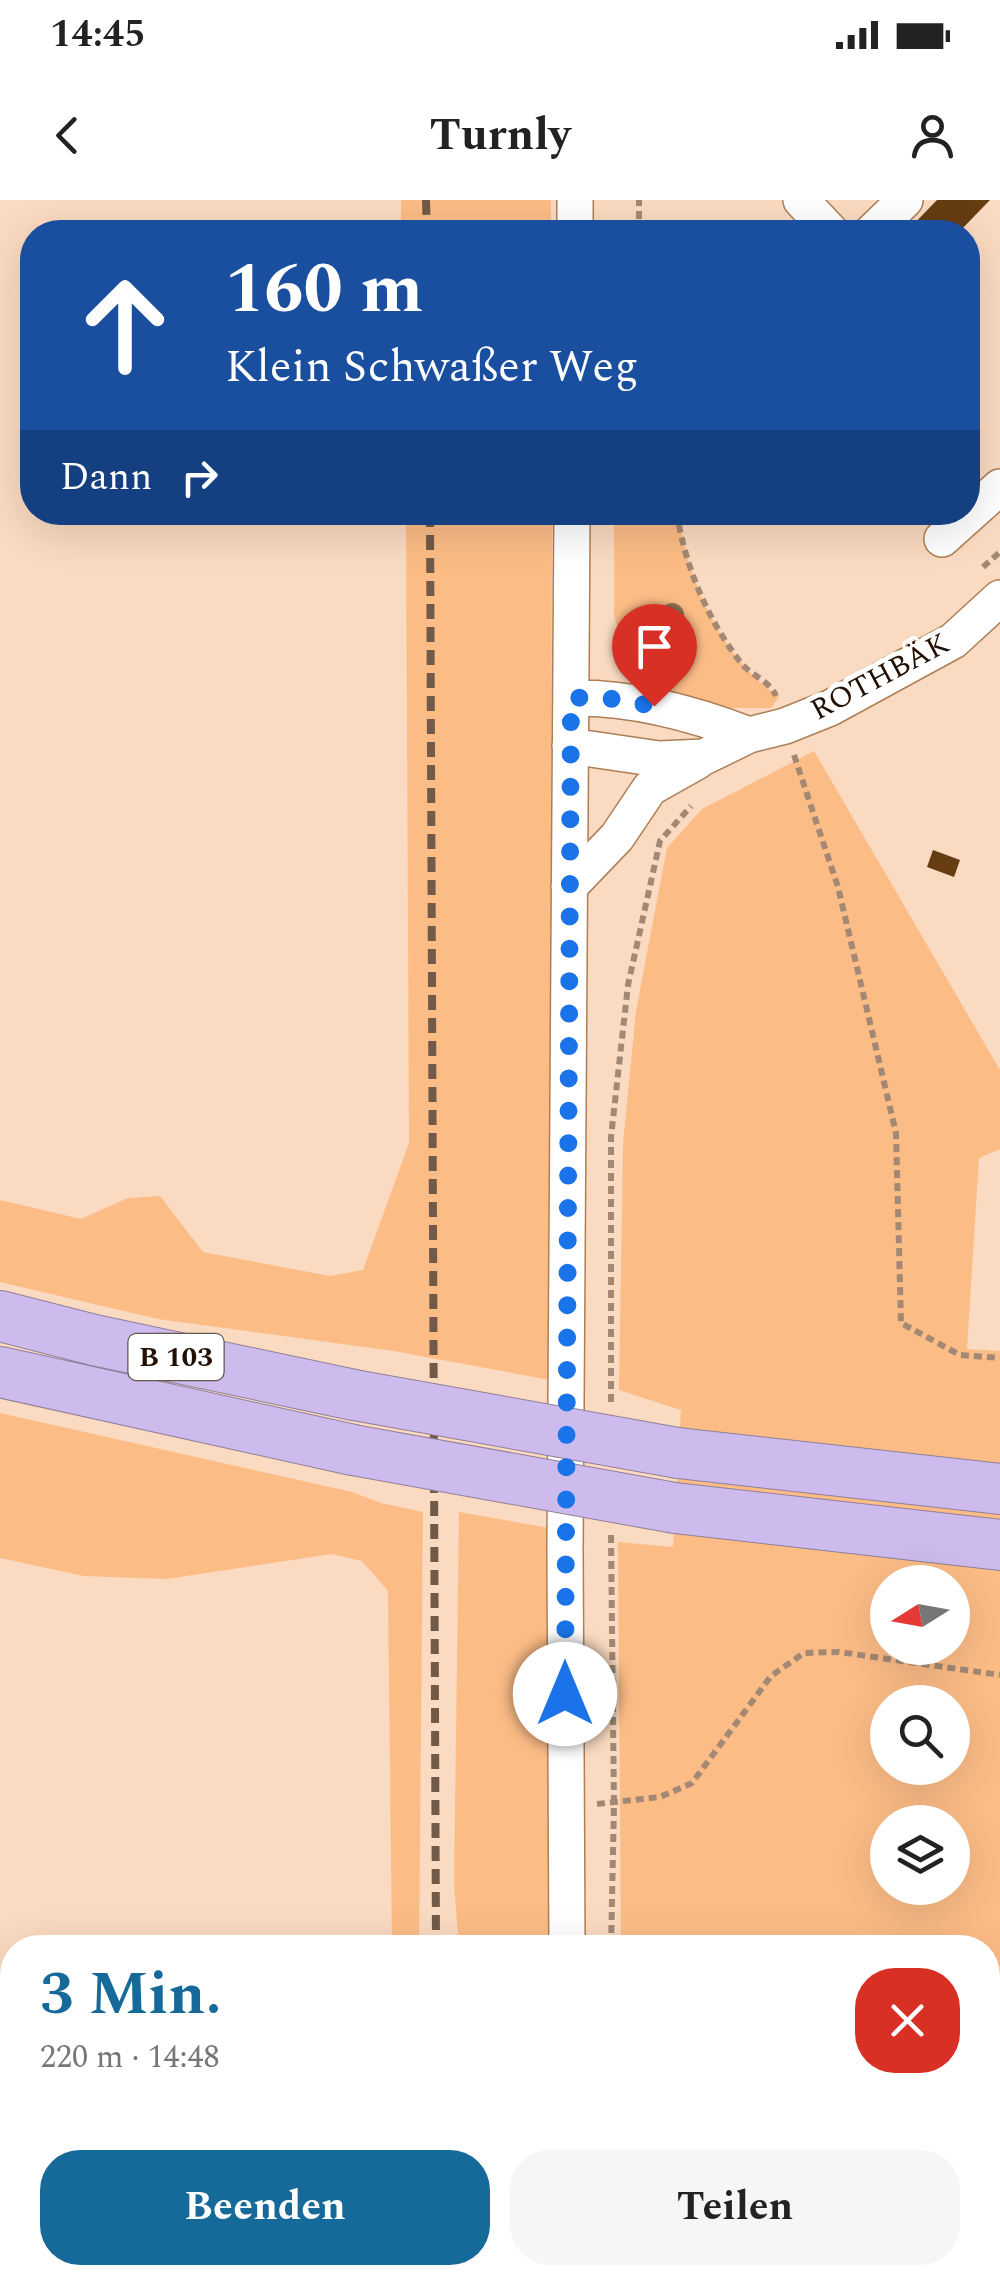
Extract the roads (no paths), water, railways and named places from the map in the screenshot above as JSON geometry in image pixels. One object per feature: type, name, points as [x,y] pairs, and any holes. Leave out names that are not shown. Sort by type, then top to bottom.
[{"type":"highway","name":"B 103","points":[[0,1316],[354,1395],[678,1454],[1000,1489]]},
{"type":"highway","name":"B 103","points":[[0,1372],[353,1450],[675,1508],[1000,1545]]},
{"type":"street","points":[[801,200],[819,220]]},
{"type":"street","points":[[884,220],[904,200]]},
{"type":"street","points":[[980,505],[1000,487]]},
{"type":"street","points":[[566,1935],[572,525]]},
{"type":"street","points":[[942,539],[958,525]]},
{"type":"street","name":"ROTHBÄK","points":[[569,887],[617,837],[650,788],[749,735],[785,726],[848,699],[953,641],[1000,598]]},
{"type":"street","points":[[571,698],[601,697],[654,706],[717,722],[749,735]]},
{"type":"street","name":"ROTHBÄK","points":[[570,746],[659,758],[704,757]]},
{"type":"railway","points":[[426,200],[427,220]]},
{"type":"railway","points":[[430,525],[436,1935]]}]
